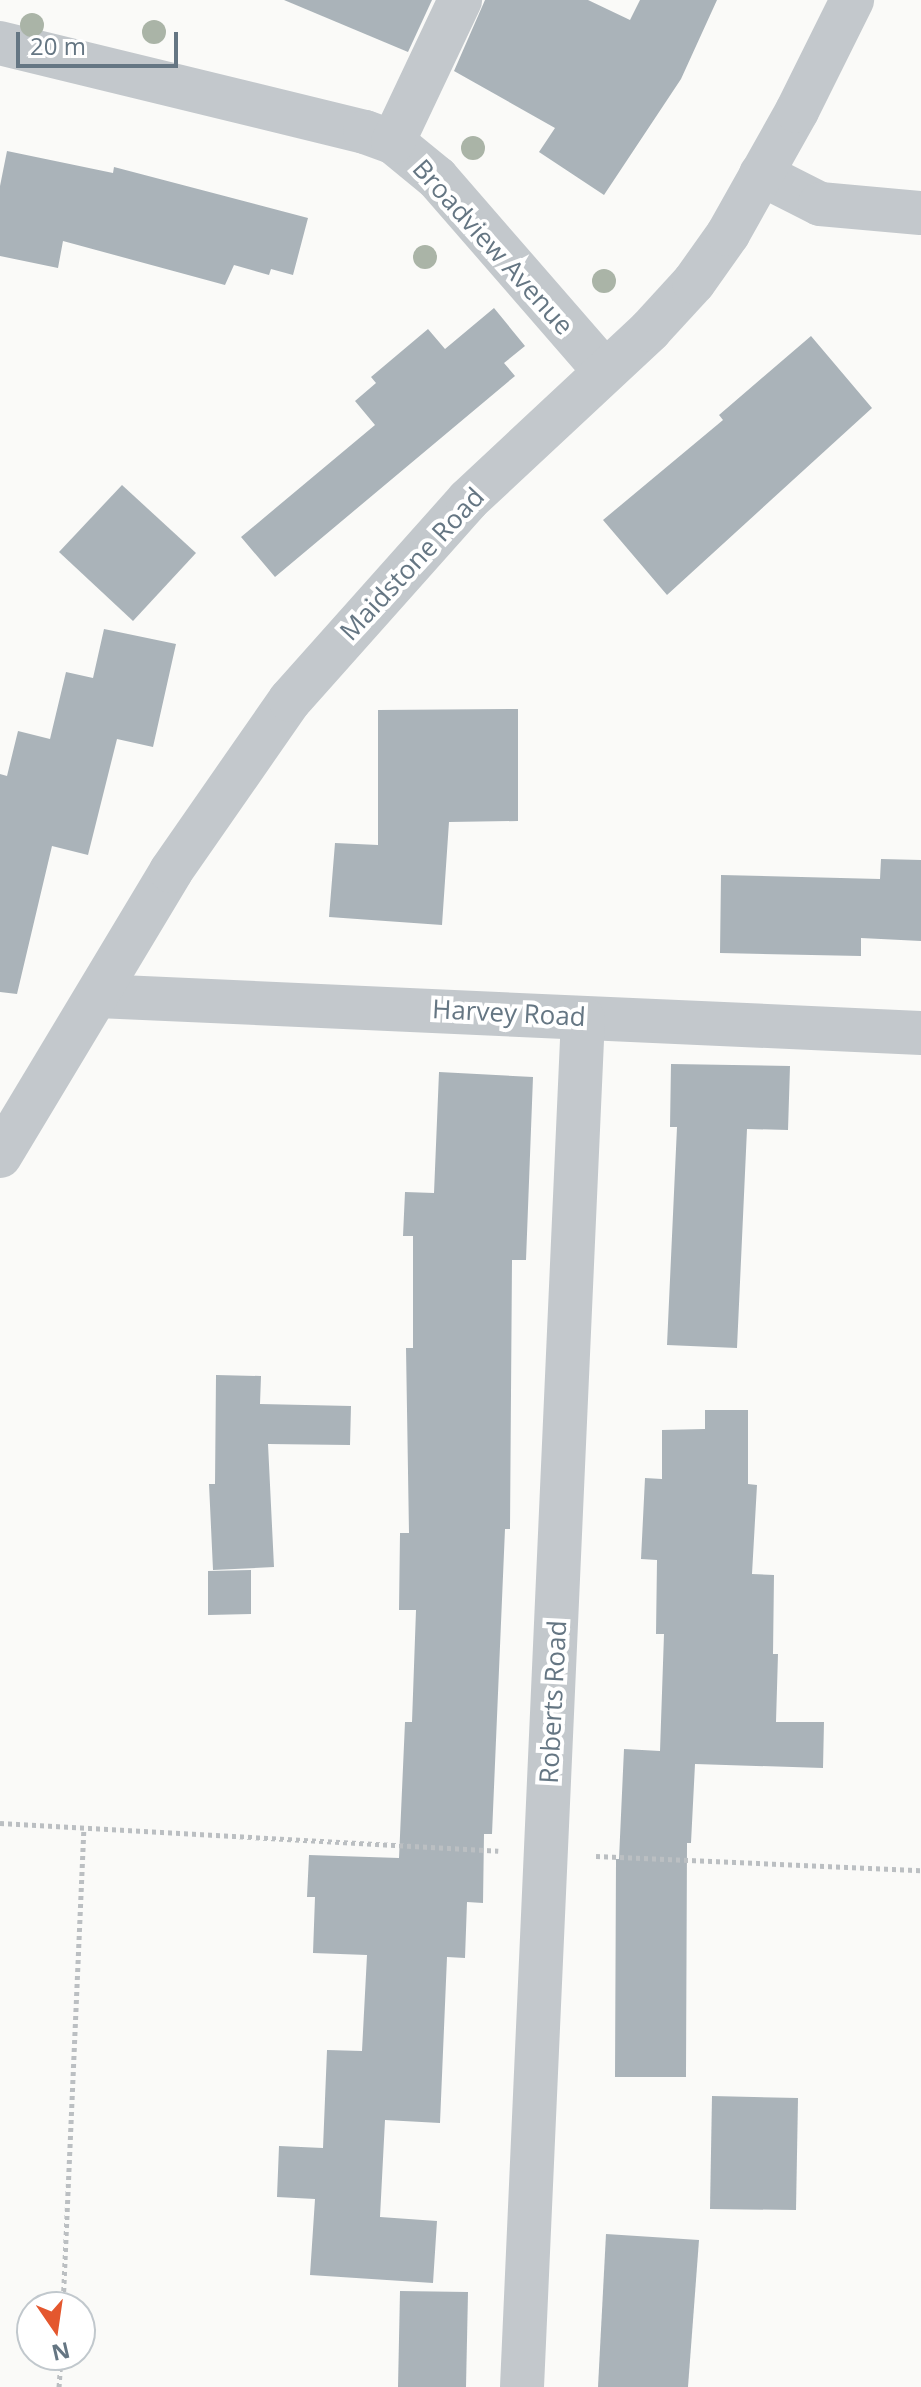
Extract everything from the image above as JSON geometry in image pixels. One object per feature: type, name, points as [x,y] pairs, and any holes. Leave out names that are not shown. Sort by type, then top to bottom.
[{"type":"street","points":[[393,142],[460,0]]},
{"type":"street","name":"Maidstone Road","points":[[0,1156],[10,1116],[98,996],[171,871],[290,700],[468,500],[650,330],[694,282],[728,234],[852,0]]},
{"type":"street","name":"Broadview Avenue","points":[[0,43],[365,132],[393,142],[437,178],[604,370]]},
{"type":"street","points":[[761,174],[820,204],[921,213]]},
{"type":"street","name":"Harvey Road","points":[[98,996],[921,1033]]},
{"type":"street","name":"Roberts Road","points":[[522,2387],[583,1018]]},
{"type":"path","points":[[0,1823],[546,1854],[921,1870]]},
{"type":"path","points":[[64,2291],[84,1828]]},
{"type":"building","points":[[284,0],[432,0],[408,52]]},
{"type":"building","points":[[485,0],[588,0],[630,20],[640,0],[717,0],[681,79],[604,195],[539,152],[555,128],[454,71]]},
{"type":"building","points":[[7,151],[113,173],[114,167],[308,218],[293,275],[271,269],[269,275],[234,265],[225,285],[63,241],[58,268],[0,256],[0,186]]},
{"type":"building","points":[[494,308],[525,346],[504,363],[515,376],[275,577],[241,537],[375,425],[355,401],[376,383],[371,377],[428,329],[445,349]]},
{"type":"building","points":[[811,336],[872,408],[667,595],[603,520],[723,420],[719,415]]},
{"type":"building","points":[[122,485],[196,553],[133,621],[59,552]]},
{"type":"building","points":[[104,629],[176,644],[153,747],[117,739],[88,855],[52,846],[17,994],[0,992],[0,774],[7,776],[18,731],[50,739],[66,672],[93,678]]},
{"type":"building","points":[[518,709],[518,821],[449,822],[442,925],[329,917],[335,843],[378,845],[378,710]]},
{"type":"building","points":[[881,859],[921,860],[921,941],[861,938],[861,956],[720,953],[721,875],[880,879]]},
{"type":"building","points":[[671,1064],[790,1066],[788,1130],[747,1129],[737,1348],[667,1345],[677,1127],[670,1127]]},
{"type":"building","points":[[439,1072],[533,1077],[526,1260],[512,1260],[510,1529],[505,1529],[492,1834],[484,1834],[483,1903],[467,1902],[465,1958],[447,1957],[440,2123],[385,2120],[380,2217],[437,2221],[433,2283],[310,2275],[315,2199],[277,2197],[279,2146],[323,2148],[327,2050],[362,2051],[367,1955],[313,1953],[315,1897],[307,1897],[309,1855],[399,1858],[405,1722],[412,1722],[416,1610],[399,1610],[400,1533],[409,1533],[406,1348],[413,1348],[413,1236],[403,1236],[405,1192],[434,1193]]},
{"type":"building","points":[[216,1375],[261,1376],[260,1404],[351,1406],[350,1445],[268,1444],[274,1567],[213,1570],[209,1484],[215,1484]]},
{"type":"building","points":[[705,1410],[748,1410],[748,1484],[757,1485],[752,1574],[774,1575],[773,1654],[778,1654],[776,1722],[824,1722],[823,1768],[695,1764],[691,1843],[687,1843],[686,2077],[615,2077],[616,1859],[619,1859],[624,1749],[660,1751],[664,1634],[656,1634],[657,1560],[641,1559],[645,1478],[662,1479],[662,1430],[705,1429]]},
{"type":"building","points":[[251,1570],[251,1614],[208,1615],[208,1571]]},
{"type":"building","points":[[712,2096],[798,2098],[796,2210],[710,2209]]},
{"type":"building","points":[[606,2234],[699,2240],[688,2387],[598,2387]]},
{"type":"building","points":[[400,2291],[468,2292],[466,2387],[398,2387]]}]
